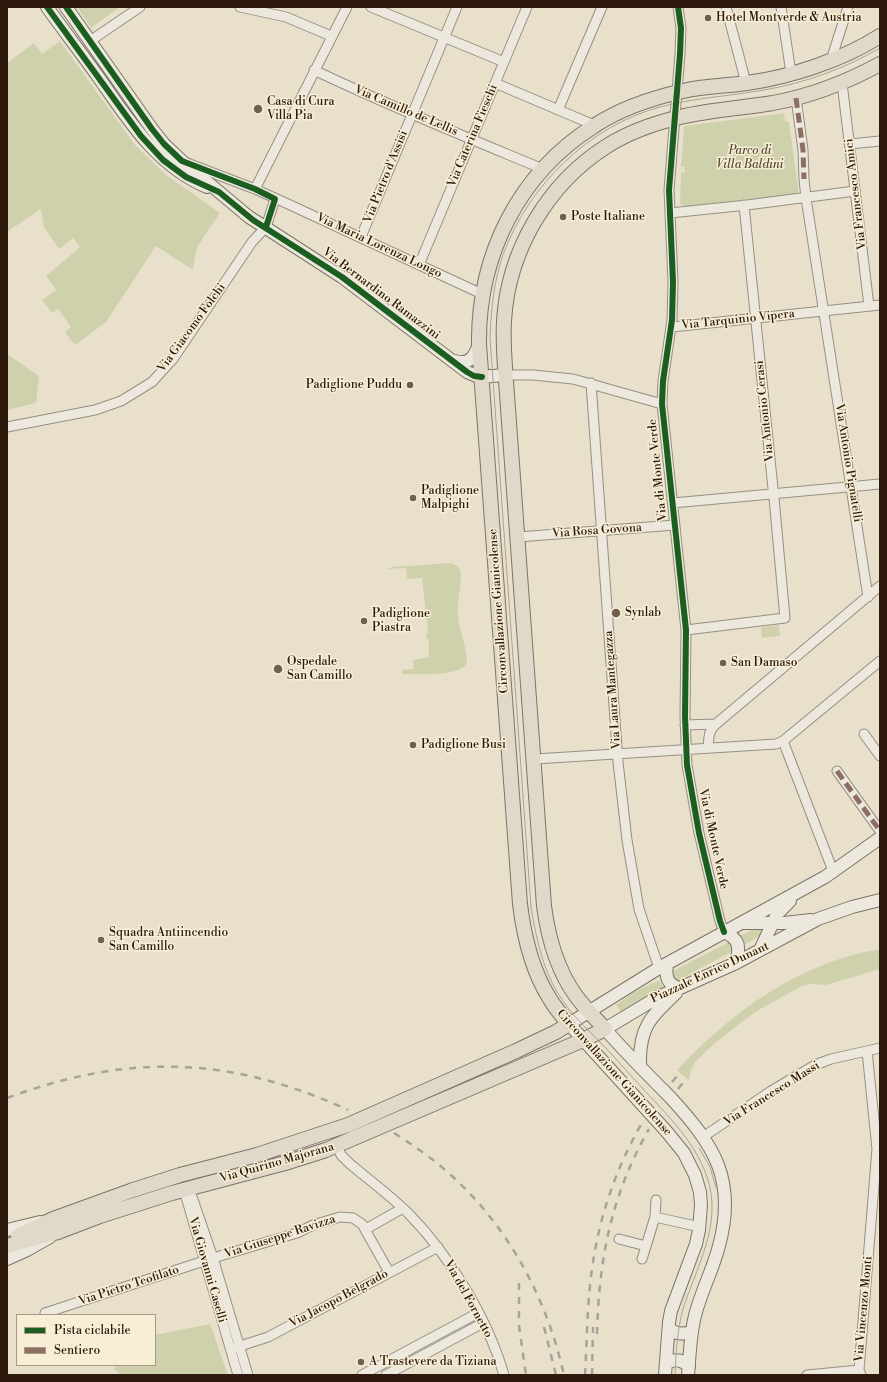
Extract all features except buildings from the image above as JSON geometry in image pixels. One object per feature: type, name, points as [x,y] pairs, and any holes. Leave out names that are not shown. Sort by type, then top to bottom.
[{"type":"main road","name":"Circonvallazione Gianicolense","points":[[569,1024],[550,1000],[541,982],[530,955],[521,914],[479,344],[482,294],[491,258],[502,228],[526,190],[543,169],[563,150],[594,125],[640,103],[678,92],[691,89],[746,83],[791,73],[831,60],[860,48],[880,36]]},
{"type":"main road","name":"Circonvallazione Gianicolense","points":[[605,1029],[576,996],[566,979],[553,945],[546,921],[506,375],[504,328],[508,289],[522,246],[538,216],[560,186],[577,169],[596,153],[613,142],[635,132],[675,119],[796,98],[842,83],[880,64]]},
{"type":"main road","name":"Via Quirino Majorana","points":[[7,1246],[133,1190],[180,1175],[289,1145],[348,1125],[516,1051],[569,1024]]},
{"type":"main road","name":"Piazzale Enrico Dunant","points":[[583,1040],[605,1029]]},
{"type":"main road","name":"Via Quirino Majorana","points":[[7,1242],[55,1225],[100,1216],[186,1189],[280,1164],[337,1146],[583,1040]]},
{"type":"main road","points":[[337,1146],[339,1135],[348,1125]]},
{"type":"main road","points":[[280,1164],[289,1156],[291,1148],[289,1145]]},
{"type":"main road","points":[[180,1175],[186,1189]]},
{"type":"street","name":"Via Bernardino Ramazzini","points":[[47,7],[141,136],[156,153],[186,177],[219,192]]},
{"type":"street","points":[[75,45],[89,39],[140,7]]},
{"type":"street","points":[[240,7],[286,17],[331,36]]},
{"type":"street","points":[[255,189],[347,7]]},
{"type":"street","points":[[371,7],[504,62]]},
{"type":"street","name":"Via Pietro d'Assisi","points":[[361,237],[457,7]]},
{"type":"street","name":"Via Caterina Fieschi","points":[[419,264],[527,7]]},
{"type":"street","points":[[558,110],[602,7]]},
{"type":"street","name":"Via di Monte Verde","points":[[678,7],[681,35],[670,185],[673,282],[672,327],[662,388],[662,404],[686,630],[685,725],[689,780],[699,833],[724,932]]},
{"type":"street","points":[[726,7],[746,83]]},
{"type":"street","points":[[782,7],[791,73]]},
{"type":"street","points":[[831,60],[848,7]]},
{"type":"street","name":"Via Bernardino Ramazzini","points":[[55,18],[67,8],[152,129],[164,144],[182,161],[249,217],[342,277],[448,359],[471,374],[482,377]]},
{"type":"street","name":"Via Camillo de Lellis","points":[[314,70],[358,92],[411,115],[543,169]]},
{"type":"street","points":[[495,83],[594,125]]},
{"type":"street","name":"Via Francesco Amici","points":[[842,83],[869,306]]},
{"type":"street","points":[[796,98],[803,150],[806,198]]},
{"type":"street","points":[[850,144],[880,141]]},
{"type":"street","name":"Via Bernardino Ramazzini","points":[[182,161],[276,198]]},
{"type":"street","points":[[670,213],[855,191]]},
{"type":"street","points":[[266,227],[276,198]]},
{"type":"street","name":"Via Maria Lorenza Longo","points":[[276,198],[482,294]]},
{"type":"street","name":"Via Antonio Pignatelli","points":[[806,198],[868,597]]},
{"type":"street","name":"Via Antonio Cerasi","points":[[686,630],[785,618],[774,494],[744,205]]},
{"type":"street","name":"Via Giacomo Folchi","points":[[7,427],[95,410],[121,401],[152,382],[174,358],[252,242],[266,227]]},
{"type":"street","name":"Via Tarquinio Vipera","points":[[672,327],[880,305]]},
{"type":"street","points":[[448,359],[459,362],[467,361],[474,356],[479,344]]},
{"type":"street","points":[[482,377],[506,375],[549,376],[591,383],[662,404]]},
{"type":"street","name":"Via Laura Mantegazza","points":[[591,383],[617,754],[627,840],[639,909],[663,966]]},
{"type":"street","points":[[673,503],[880,484]]},
{"type":"street","name":"Via Rosa Govona","points":[[518,537],[675,525]]},
{"type":"street","points":[[708,748],[710,730],[716,724],[880,586]]},
{"type":"street","points":[[534,759],[774,745],[783,741],[880,661]]},
{"type":"street","points":[[685,725],[716,724]]},
{"type":"street","points":[[864,734],[880,756]]},
{"type":"street","points":[[783,741],[833,871]]},
{"type":"street","points":[[837,771],[880,831]]},
{"type":"street","points":[[760,950],[779,911],[799,892],[833,871],[880,838]]},
{"type":"street","name":"Piazzale Enrico Dunant","points":[[569,1024],[663,966],[799,892]]},
{"type":"street","points":[[741,923],[795,922],[818,919],[852,907],[880,900]]},
{"type":"street","points":[[787,904],[787,915],[795,922]]},
{"type":"street","name":"Piazzale Enrico Dunant","points":[[605,1029],[660,996],[736,963],[818,919]]},
{"type":"street","points":[[724,932],[733,937],[738,943],[736,963]]},
{"type":"street","points":[[663,966],[668,982],[672,986],[680,988]]},
{"type":"street","points":[[640,1066],[640,1046],[646,1027],[655,1013],[680,988]]},
{"type":"street","name":"Circonvallazione Gianicolense","points":[[569,1024],[662,1126],[684,1153],[695,1175],[701,1208],[700,1227],[696,1244],[673,1305],[668,1329],[666,1369]]},
{"type":"street","name":"Circonvallazione Gianicolense","points":[[605,1029],[687,1116],[713,1152],[721,1172],[725,1190],[725,1214],[719,1248],[697,1307],[692,1331],[689,1371]]},
{"type":"street","name":"Via Francesco Massi","points":[[703,1137],[771,1091],[811,1067],[831,1059],[880,1048]]},
{"type":"street","name":"Via Vincenzo Monti","points":[[860,1372],[878,1149],[867,1051]]},
{"type":"street","name":"Via del Fornetto","points":[[337,1146],[341,1155],[403,1208],[438,1247],[460,1279],[478,1313],[498,1355],[504,1375]]},
{"type":"street","name":"Via Giovanni Caselli","points":[[186,1189],[213,1258],[235,1348],[238,1375]]},
{"type":"street","name":"Via Giovanni Caselli","points":[[186,1189],[204,1261],[235,1348],[248,1375]]},
{"type":"street","points":[[642,1259],[655,1216],[656,1200]]},
{"type":"street","points":[[366,1230],[403,1208]]},
{"type":"street","points":[[655,1216],[700,1227]]},
{"type":"street","name":"Via Giuseppe Ravizza","points":[[213,1258],[297,1233],[313,1225],[340,1217],[349,1217],[356,1219],[362,1224],[390,1272]]},
{"type":"street","points":[[7,1259],[36,1246],[55,1225]]},
{"type":"street","name":"Via Quirino Majorana","points":[[7,1230],[55,1225]]},
{"type":"street","points":[[619,1239],[646,1246]]},
{"type":"street","name":"Via Jacopo Belgrado","points":[[235,1348],[268,1337],[438,1247]]},
{"type":"street","name":"Via Pietro Teofilato","points":[[45,1313],[213,1258]]},
{"type":"street","points":[[364,1374],[478,1313]]},
{"type":"street","points":[[386,1375],[483,1323]]},
{"type":"street","points":[[668,1329],[680,1333],[692,1331]]},
{"type":"street","points":[[666,1369],[674,1360],[679,1360],[685,1362],[689,1371]]},
{"type":"street","points":[[807,1375],[860,1372]]},
{"type":"green space","points":[[77,7],[120,7],[91,28]]},
{"type":"green space","points":[[60,41],[135,145],[166,175],[220,213],[197,247],[193,270],[156,246],[106,322],[77,344],[73,343],[65,332],[71,327],[58,309],[52,313],[42,300],[56,290],[46,276],[80,247],[73,238],[59,249],[44,227],[41,209],[7,232],[7,63],[34,43],[42,54]]},
{"type":"green space","name":"Parco di Villa Baldini","points":[[784,113],[785,121],[789,122],[799,195],[685,207],[680,203],[681,173],[685,172],[684,166],[681,167],[684,126]]},
{"type":"green space","points":[[7,354],[39,376],[36,403],[7,410]]},
{"type":"green space","points":[[451,563],[458,567],[461,573],[458,616],[467,659],[465,665],[451,672],[440,674],[403,674],[402,670],[414,669],[413,660],[429,657],[429,642],[426,636],[428,632],[422,578],[407,579],[406,568],[386,569],[392,567]]},
{"type":"green space","points":[[779,625],[780,636],[762,638],[761,627]]},
{"type":"green space","points":[[757,927],[762,929],[763,934],[744,945],[740,936]]},
{"type":"green space","points":[[729,942],[733,945],[733,951],[677,981],[674,979],[671,972]]},
{"type":"green space","points":[[880,949],[880,969],[826,985],[810,984],[802,986],[755,1012],[716,1042],[695,1062],[690,1073],[689,1081],[677,1070],[698,1048],[744,1009],[794,978],[850,956]]},
{"type":"green space","points":[[659,980],[664,989],[623,1014],[616,1005],[636,991]]},
{"type":"green space","points":[[210,1324],[228,1375],[121,1375],[114,1369],[116,1366],[156,1366],[156,1335]]},
{"type":"tram line","points":[[675,1375],[677,1342],[681,1317],[704,1252],[711,1223],[711,1193],[707,1178],[702,1163],[676,1125],[565,1004],[549,977],[545,966],[535,930],[531,907],[490,338],[491,316],[497,275],[503,255],[514,230],[528,205],[564,162],[609,128],[634,116],[660,107],[699,99],[764,90],[809,79],[838,69],[880,48]]},
{"type":"tram line","points":[[699,1148],[710,1167],[716,1188]]},
{"type":"railway","points":[[7,1098],[52,1083],[95,1073],[137,1068],[179,1067],[221,1071],[262,1079],[305,1092],[348,1110]]},
{"type":"railway","points":[[672,1082],[680,1073]]},
{"type":"railway","points":[[678,1089],[686,1079]]},
{"type":"railway","points":[[585,1375],[590,1282],[599,1231],[610,1193],[624,1157],[642,1123]]},
{"type":"railway","points":[[597,1334],[598,1306],[604,1253],[616,1203],[636,1154],[649,1129]]},
{"type":"railway","points":[[394,1133],[444,1169],[486,1212],[504,1236],[534,1289],[556,1345],[564,1375]]},
{"type":"railway","points":[[519,1283],[519,1326],[526,1375]]},
{"type":"railway","points":[[544,1327],[556,1375]]},
{"type":"railway","points":[[592,1375],[593,1327]]},
{"type":"marked path","points":[[796,98],[803,150],[804,179]]},
{"type":"marked path","points":[[837,771],[880,831]]},
{"type":"cycle path","points":[[47,7],[141,136],[163,160],[186,177],[219,192],[253,220],[342,277],[467,372],[474,376],[482,377]]},
{"type":"cycle path","points":[[66,7],[152,129],[164,144],[182,161],[255,189],[275,199],[266,227]]},
{"type":"cycle path","points":[[678,7],[681,28],[680,54],[669,190],[673,282],[672,320],[663,381],[662,404],[686,630],[685,716],[687,765],[699,833],[724,932]]},
{"type":"place","name":"Hotel Montverde & Austria","points":[[708,18]]},
{"type":"place","name":"Casa di Cura Villa Pia","points":[[258,109]]},
{"type":"place","name":"Poste Italiane","points":[[563,217]]},
{"type":"place","name":"Padiglione Puddu","points":[[410,385]]},
{"type":"place","name":"Padiglione Malpighi","points":[[413,498]]},
{"type":"place","name":"Synlab","points":[[616,613]]},
{"type":"place","name":"Padiglione Piastra","points":[[364,621]]},
{"type":"place","name":"San Damaso","points":[[723,663]]},
{"type":"place","name":"Ospedale San Camillo","points":[[278,669]]},
{"type":"place","name":"Padiglione Busi","points":[[413,745]]},
{"type":"place","name":"Squadra Antiincendio San Camillo","points":[[101,940]]},
{"type":"place","name":"A Trastevere da Tiziana","points":[[361,1362]]}]
